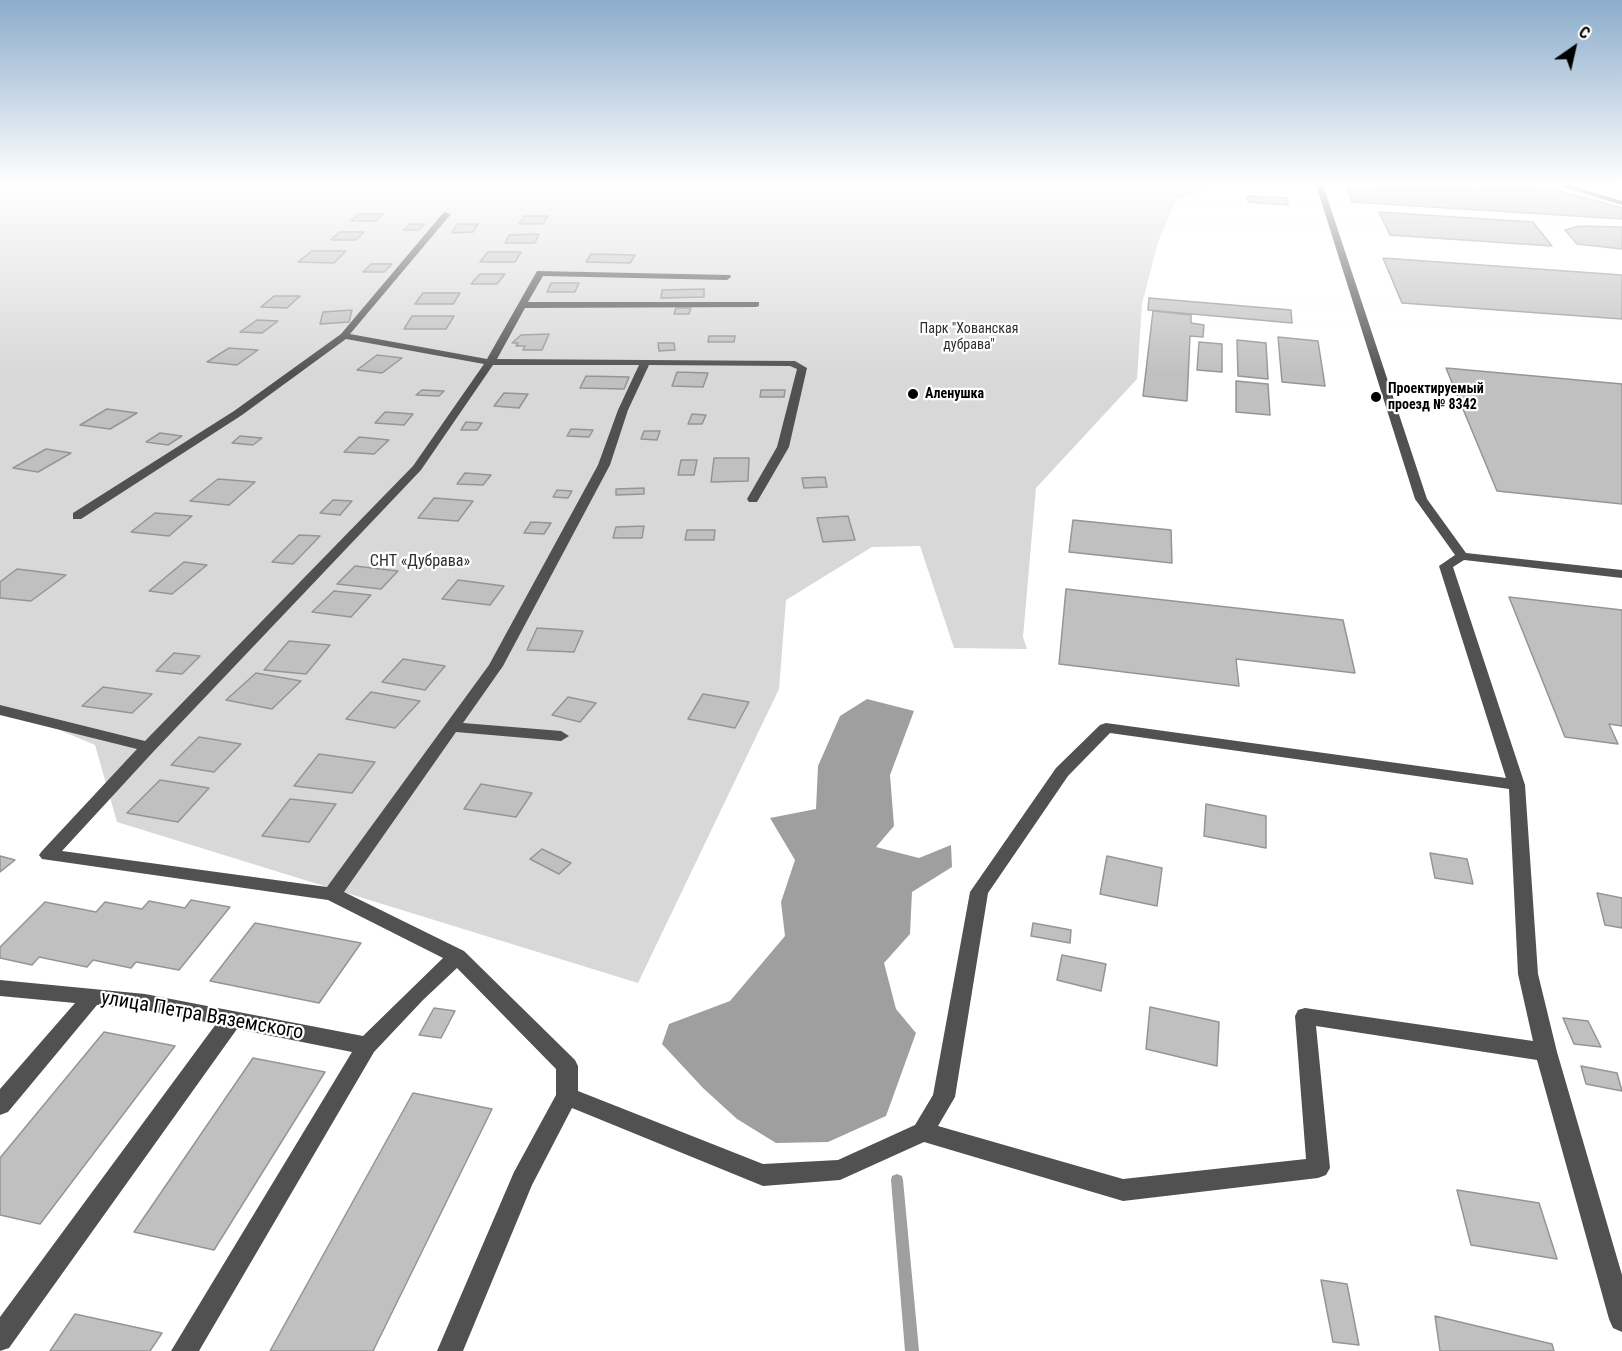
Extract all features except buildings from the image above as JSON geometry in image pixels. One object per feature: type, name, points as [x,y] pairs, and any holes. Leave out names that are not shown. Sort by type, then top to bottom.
[{"type":"street","points":[[77,516],[238,413],[344,336],[418,248]]},
{"type":"street","points":[[1339,248],[1421,499],[1462,556]]},
{"type":"street","points":[[450,1351],[522,1180],[567,1096],[567,1066],[457,956],[332,894],[48,855],[148,747],[417,468],[490,362],[540,273],[727,276]]},
{"type":"street","points":[[521,305],[756,304]]},
{"type":"street","points":[[344,336],[490,362],[792,363],[802,368],[783,447],[753,499]]},
{"type":"street","points":[[332,894],[496,666],[604,465],[624,410],[645,363]]},
{"type":"street","points":[[1622,574],[1462,556],[1446,566],[1517,785],[1528,974],[1545,1052],[1622,1319]]},
{"type":"street","points":[[0,710],[148,747]]},
{"type":"street","points":[[450,727],[561,736]]},
{"type":"street","points":[[567,1096],[763,1174],[840,1170],[923,1132],[944,1097],[979,892],[1062,772],[1106,728],[1517,785]]},
{"type":"street","points":[[184,1351],[367,1046],[416,994],[457,956]]},
{"type":"street","name":"улица Петра Вяземского","points":[[0,988],[145,1002],[367,1046]]},
{"type":"street","points":[[0,1105],[92,997]]},
{"type":"street","points":[[923,1132],[1123,1190],[1318,1168],[1305,1016],[1545,1052]]},
{"type":"street","points":[[0,1339],[232,1019]]},
{"type":"green space","name":"СНТ «Дубрава»","points":[[0,248],[1156,248],[1142,304],[1137,379],[1036,488],[1023,637],[1027,649],[954,648],[920,546],[872,547],[786,600],[779,689],[638,983],[117,822],[95,745],[0,705]]},
{"type":"shaded area","points":[[867,699],[914,711],[890,775],[894,826],[876,847],[919,858],[951,845],[952,867],[912,892],[910,934],[884,963],[896,1009],[916,1033],[886,1116],[828,1142],[776,1143],[737,1119],[703,1088],[662,1044],[669,1024],[730,1001],[785,936],[781,902],[795,860],[770,818],[816,809],[818,766],[840,716]]},
{"type":"waterway","points":[[897,1180],[912,1351]]},
{"type":"place","name":"Аленушка","points":[[913,394]]},
{"type":"place","name":"Проектируемый проезд № 8342","points":[[1376,397]]},
{"type":"park label","name":"Парк \"Хованская дубрава\"","points":[[969,338]]}]
